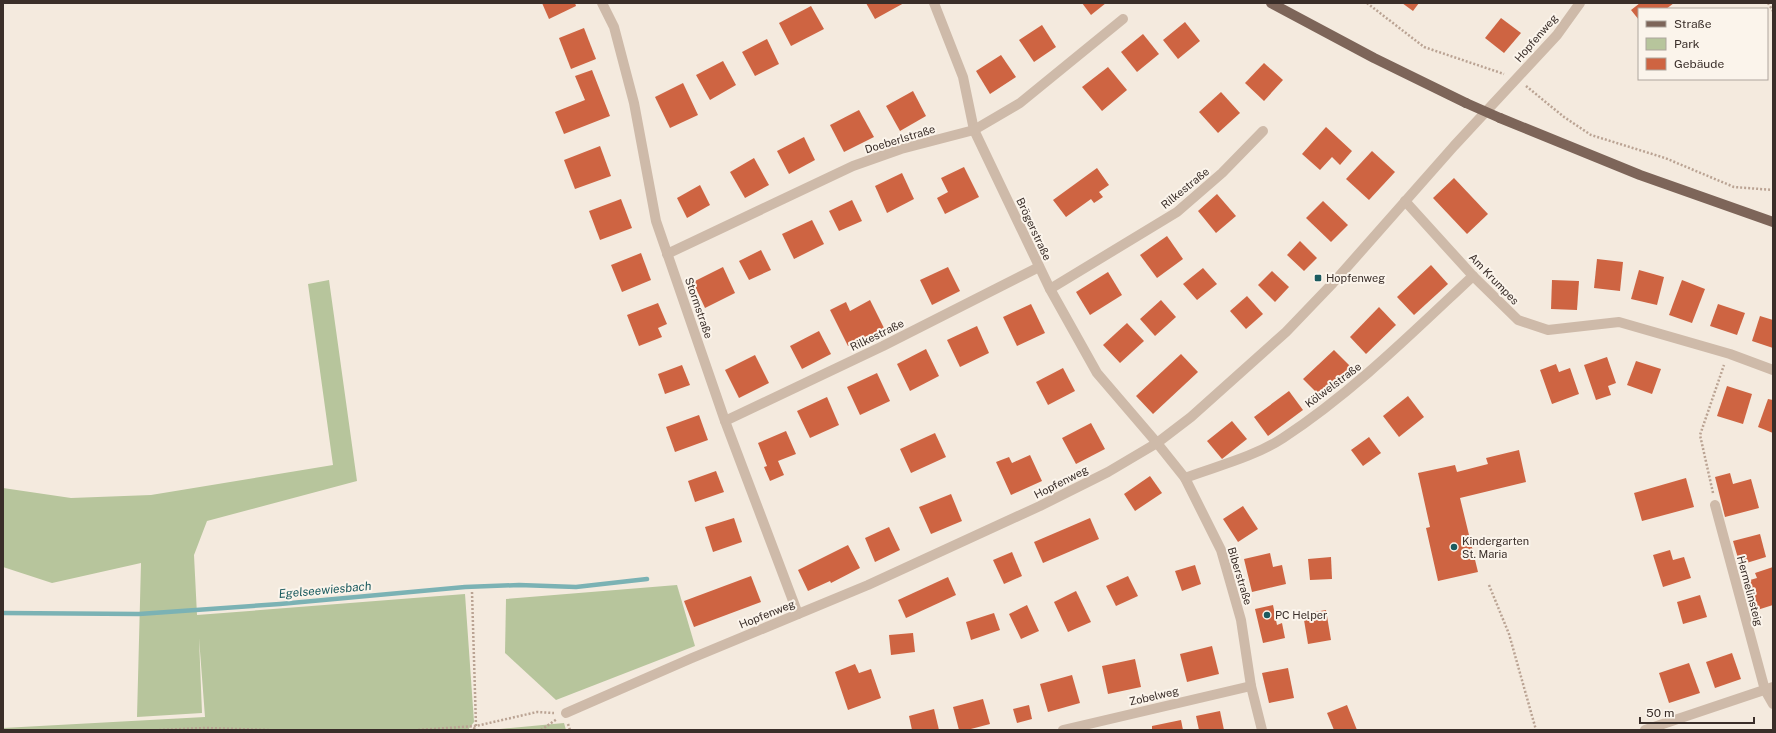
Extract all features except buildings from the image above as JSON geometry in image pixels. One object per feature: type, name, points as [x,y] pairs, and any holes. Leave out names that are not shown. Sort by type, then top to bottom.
[{"type":"main road","points":[[1271,3],[1374,58],[1500,118],[1640,175],[1773,222]]},
{"type":"street","name":"Stormstraße","points":[[602,3],[616,34],[634,103],[656,221],[725,421],[798,614]]},
{"type":"street","name":"Brögerstraße","points":[[934,3],[963,77],[974,130],[1050,289],[1097,373],[1157,443]]},
{"type":"street","name":"Hopfenweg","points":[[566,713],[692,658],[868,585],[1040,506],[1108,472],[1157,443],[1191,417],[1286,332],[1333,283],[1516,78],[1557,35],[1580,3]]},
{"type":"street","name":"Doeberlstraße","points":[[667,254],[853,166],[901,148],[974,130],[1020,103],[1123,19]]},
{"type":"street","name":"Rilkestraße","points":[[1050,289],[1177,212],[1222,174],[1263,131]]},
{"type":"street","name":"Am Krumpes","points":[[1405,201],[1473,276],[1518,320],[1548,330],[1619,322],[1730,354],[1773,370]]},
{"type":"street","name":"Rilkestraße","points":[[725,421],[883,346],[1039,267]]},
{"type":"street","name":"Kölwelstraße","points":[[1185,478],[1248,455],[1282,438],[1371,371],[1473,276]]},
{"type":"street","name":"Biberstraße","points":[[1157,443],[1185,478],[1220,550],[1241,620],[1251,686],[1262,730]]},
{"type":"street","name":"Hermelinsteig","points":[[1715,505],[1773,704]]},
{"type":"street","name":"Zobelweg","points":[[1063,730],[1251,686]]},
{"type":"street","points":[[1645,730],[1769,689]]},
{"type":"path","points":[[1367,3],[1424,47],[1516,78],[1564,117],[1591,135],[1665,158],[1734,187],[1773,190]]},
{"type":"path","points":[[1768,3],[1773,10]]},
{"type":"path","points":[[1715,505],[1700,435],[1730,354]]},
{"type":"path","points":[[1489,585],[1509,634],[1536,730]]},
{"type":"path","points":[[472,592],[476,726],[473,730]]},
{"type":"path","points":[[418,730],[476,726],[537,712],[566,713]]},
{"type":"path","points":[[541,730],[566,713]]},
{"type":"path","points":[[159,730],[204,728],[271,730]]},
{"type":"green space","points":[[329,280],[357,481],[207,521],[194,555],[197,615],[465,594],[474,722],[468,730],[3,730],[3,728],[205,717],[199,638],[202,713],[137,717],[141,563],[52,583],[3,567],[3,488],[71,498],[151,495],[333,465],[308,284]]},
{"type":"green space","points":[[677,585],[695,646],[556,700],[505,653],[506,599]]},
{"type":"green space","points":[[564,723],[566,730],[489,730]]},
{"type":"waterway","name":"Egelseewiesbach","points":[[3,613],[139,614],[280,604],[465,587],[519,585],[576,587],[647,579]]},
{"type":"place","name":"Hopfenweg","points":[[1318,278]]},
{"type":"place","name":"Kindergarten St. Maria","points":[[1454,547]]},
{"type":"place","name":"PC Helper","points":[[1267,615]]}]
